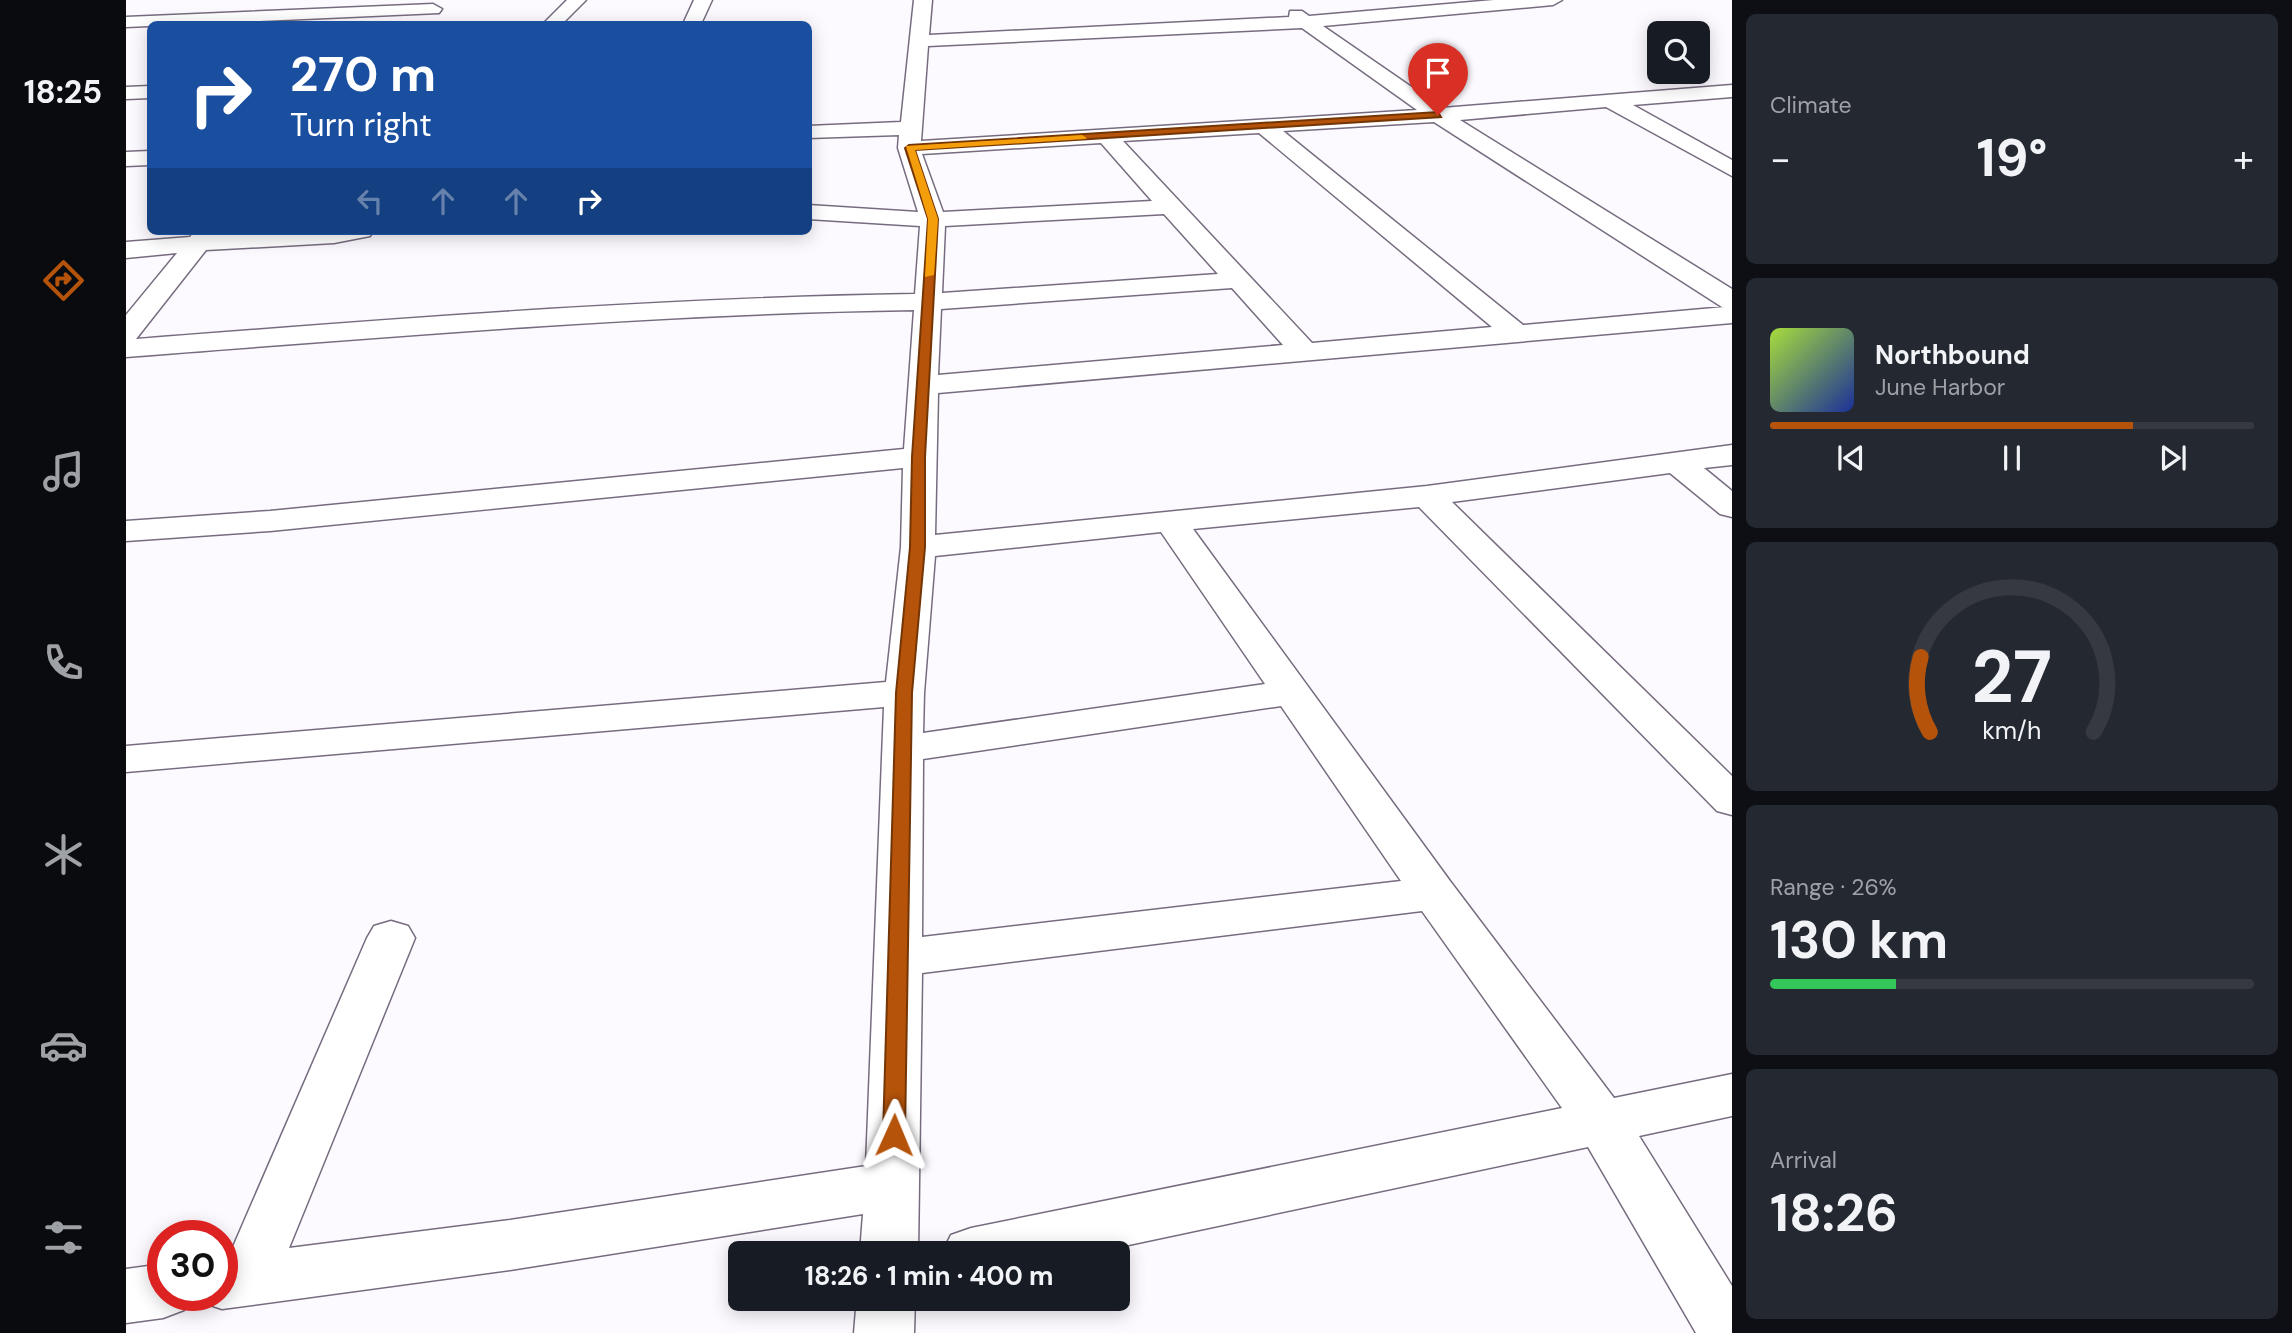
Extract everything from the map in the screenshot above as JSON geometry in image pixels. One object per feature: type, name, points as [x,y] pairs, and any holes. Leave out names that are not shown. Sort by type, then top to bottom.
[{"type":"street","points":[[555,21],[577,0]]},
{"type":"street","points":[[693,21],[703,0]]},
{"type":"street","points":[[890,1241],[904,693],[918,547],[919,457],[933,219],[910,138],[923,0]]},
{"type":"street","points":[[919,41],[1305,22],[1494,2],[1553,0]]},
{"type":"street","points":[[126,22],[437,4]]},
{"type":"street","points":[[419,21],[437,4]]},
{"type":"street","points":[[1284,7],[1438,115],[1732,301]]},
{"type":"street","points":[[812,132],[910,138],[1107,136],[1438,115],[1732,91]]},
{"type":"street","points":[[126,93],[147,92]]},
{"type":"street","points":[[1610,102],[1732,169]]},
{"type":"street","points":[[1265,127],[1516,333]]},
{"type":"street","points":[[1107,136],[1167,206],[1240,280],[1304,351]]},
{"type":"street","points":[[126,159],[147,158]]},
{"type":"street","points":[[812,212],[853,212],[933,219],[1038,216],[1167,206]]},
{"type":"street","points":[[126,250],[203,237],[334,235]]},
{"type":"street","points":[[126,333],[203,237]]},
{"type":"street","points":[[126,348],[565,316],[795,304],[927,302],[1240,280]]},
{"type":"street","points":[[924,385],[1732,315]]},
{"type":"street","points":[[918,547],[1427,496],[1732,455]]},
{"type":"street","points":[[126,531],[270,521],[919,457]]},
{"type":"street","points":[[1676,463],[1732,507]]},
{"type":"street","points":[[1427,496],[1732,801]]},
{"type":"street","points":[[1170,522],[1434,893],[1603,1124],[1728,1333]]},
{"type":"street","points":[[902,749],[1292,692]]},
{"type":"street","points":[[126,759],[904,693]]},
{"type":"street","points":[[897,958],[1434,893]]},
{"type":"street","points":[[238,1274],[391,938]]},
{"type":"street","points":[[1030,1241],[1603,1124],[1732,1095]]},
{"type":"street","points":[[238,1281],[510,1245],[893,1186]]},
{"type":"street","points":[[126,1296],[147,1293]]},
{"type":"street","points":[[884,1333],[885,1311]]},
{"type":"slow traffic","points":[[929,275],[933,219],[909,148],[1082,138]]},
{"type":"route","points":[[894,1135],[904,693],[918,547],[919,457],[933,219],[909,148],[1438,115]]}]
